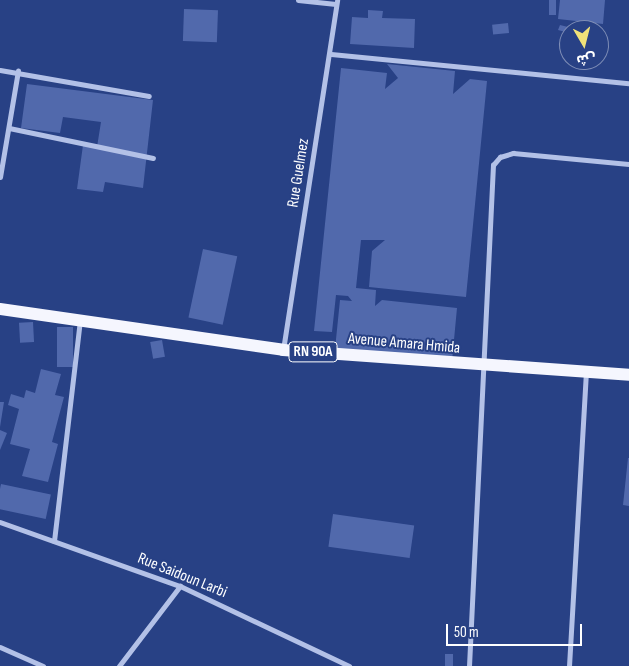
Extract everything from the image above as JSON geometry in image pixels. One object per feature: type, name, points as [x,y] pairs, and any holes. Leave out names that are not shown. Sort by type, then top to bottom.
[{"type":"main road","name":"Avenue Amara Hmida","points":[[0,309],[283,350],[483,367],[629,375]]},
{"type":"street","points":[[298,0],[336,2]]},
{"type":"street","name":"Rue Guelmez","points":[[283,350],[331,54],[336,2]]},
{"type":"street","points":[[331,54],[629,83]]},
{"type":"street","points":[[0,70],[18,71],[149,96]]},
{"type":"street","points":[[0,177],[18,71]]},
{"type":"street","points":[[8,128],[153,158]]},
{"type":"street","points":[[469,666],[493,165],[500,157],[513,154],[629,164]]},
{"type":"street","points":[[54,541],[80,321]]},
{"type":"street","points":[[569,666],[586,373]]},
{"type":"street","name":"Rue Saidoun Larbi","points":[[0,522],[180,586],[349,666]]},
{"type":"street","points":[[119,666],[180,586]]},
{"type":"street","points":[[0,647],[43,666]]},
{"type":"building","points":[[549,0],[556,0],[556,15],[549,15]]},
{"type":"building","points":[[560,0],[605,0],[603,20],[558,19]]},
{"type":"building","points":[[184,9],[218,10],[217,42],[183,41]]},
{"type":"building","points":[[368,10],[383,11],[382,18],[415,19],[414,48],[350,44],[352,17],[368,18]]},
{"type":"building","points":[[508,23],[509,33],[493,35],[492,25]]},
{"type":"building","points":[[387,64],[455,71],[453,94],[470,79],[487,81],[466,297],[369,287],[372,251],[385,240],[361,240],[356,288],[376,290],[375,306],[382,300],[457,308],[452,361],[335,349],[340,300],[352,301],[348,296],[336,295],[332,332],[314,331],[341,68],[387,73],[385,89],[398,78]]},
{"type":"building","points":[[27,84],[153,100],[143,188],[105,182],[103,192],[77,189],[83,145],[97,147],[101,122],[63,117],[60,133],[21,128]]},
{"type":"building","points":[[203,249],[237,256],[223,325],[188,317]]},
{"type":"building","points":[[33,322],[34,342],[20,343],[19,323]]},
{"type":"building","points":[[57,327],[73,327],[73,367],[57,367]]},
{"type":"building","points":[[162,340],[165,357],[153,359],[150,342]]},
{"type":"building","points":[[41,369],[61,374],[55,395],[64,397],[52,442],[58,444],[48,482],[22,476],[30,449],[10,444],[19,409],[8,405],[11,394],[24,398],[26,390],[35,393]]},
{"type":"building","points":[[0,402],[4,402],[0,427]]},
{"type":"building","points":[[0,430],[7,433],[0,450]]},
{"type":"building","points":[[629,458],[629,506],[623,505]]},
{"type":"building","points":[[1,484],[51,495],[46,519],[0,509]]},
{"type":"building","points":[[333,514],[414,525],[410,558],[328,547]]},
{"type":"building","points":[[445,654],[453,654],[453,666],[445,666]]}]
